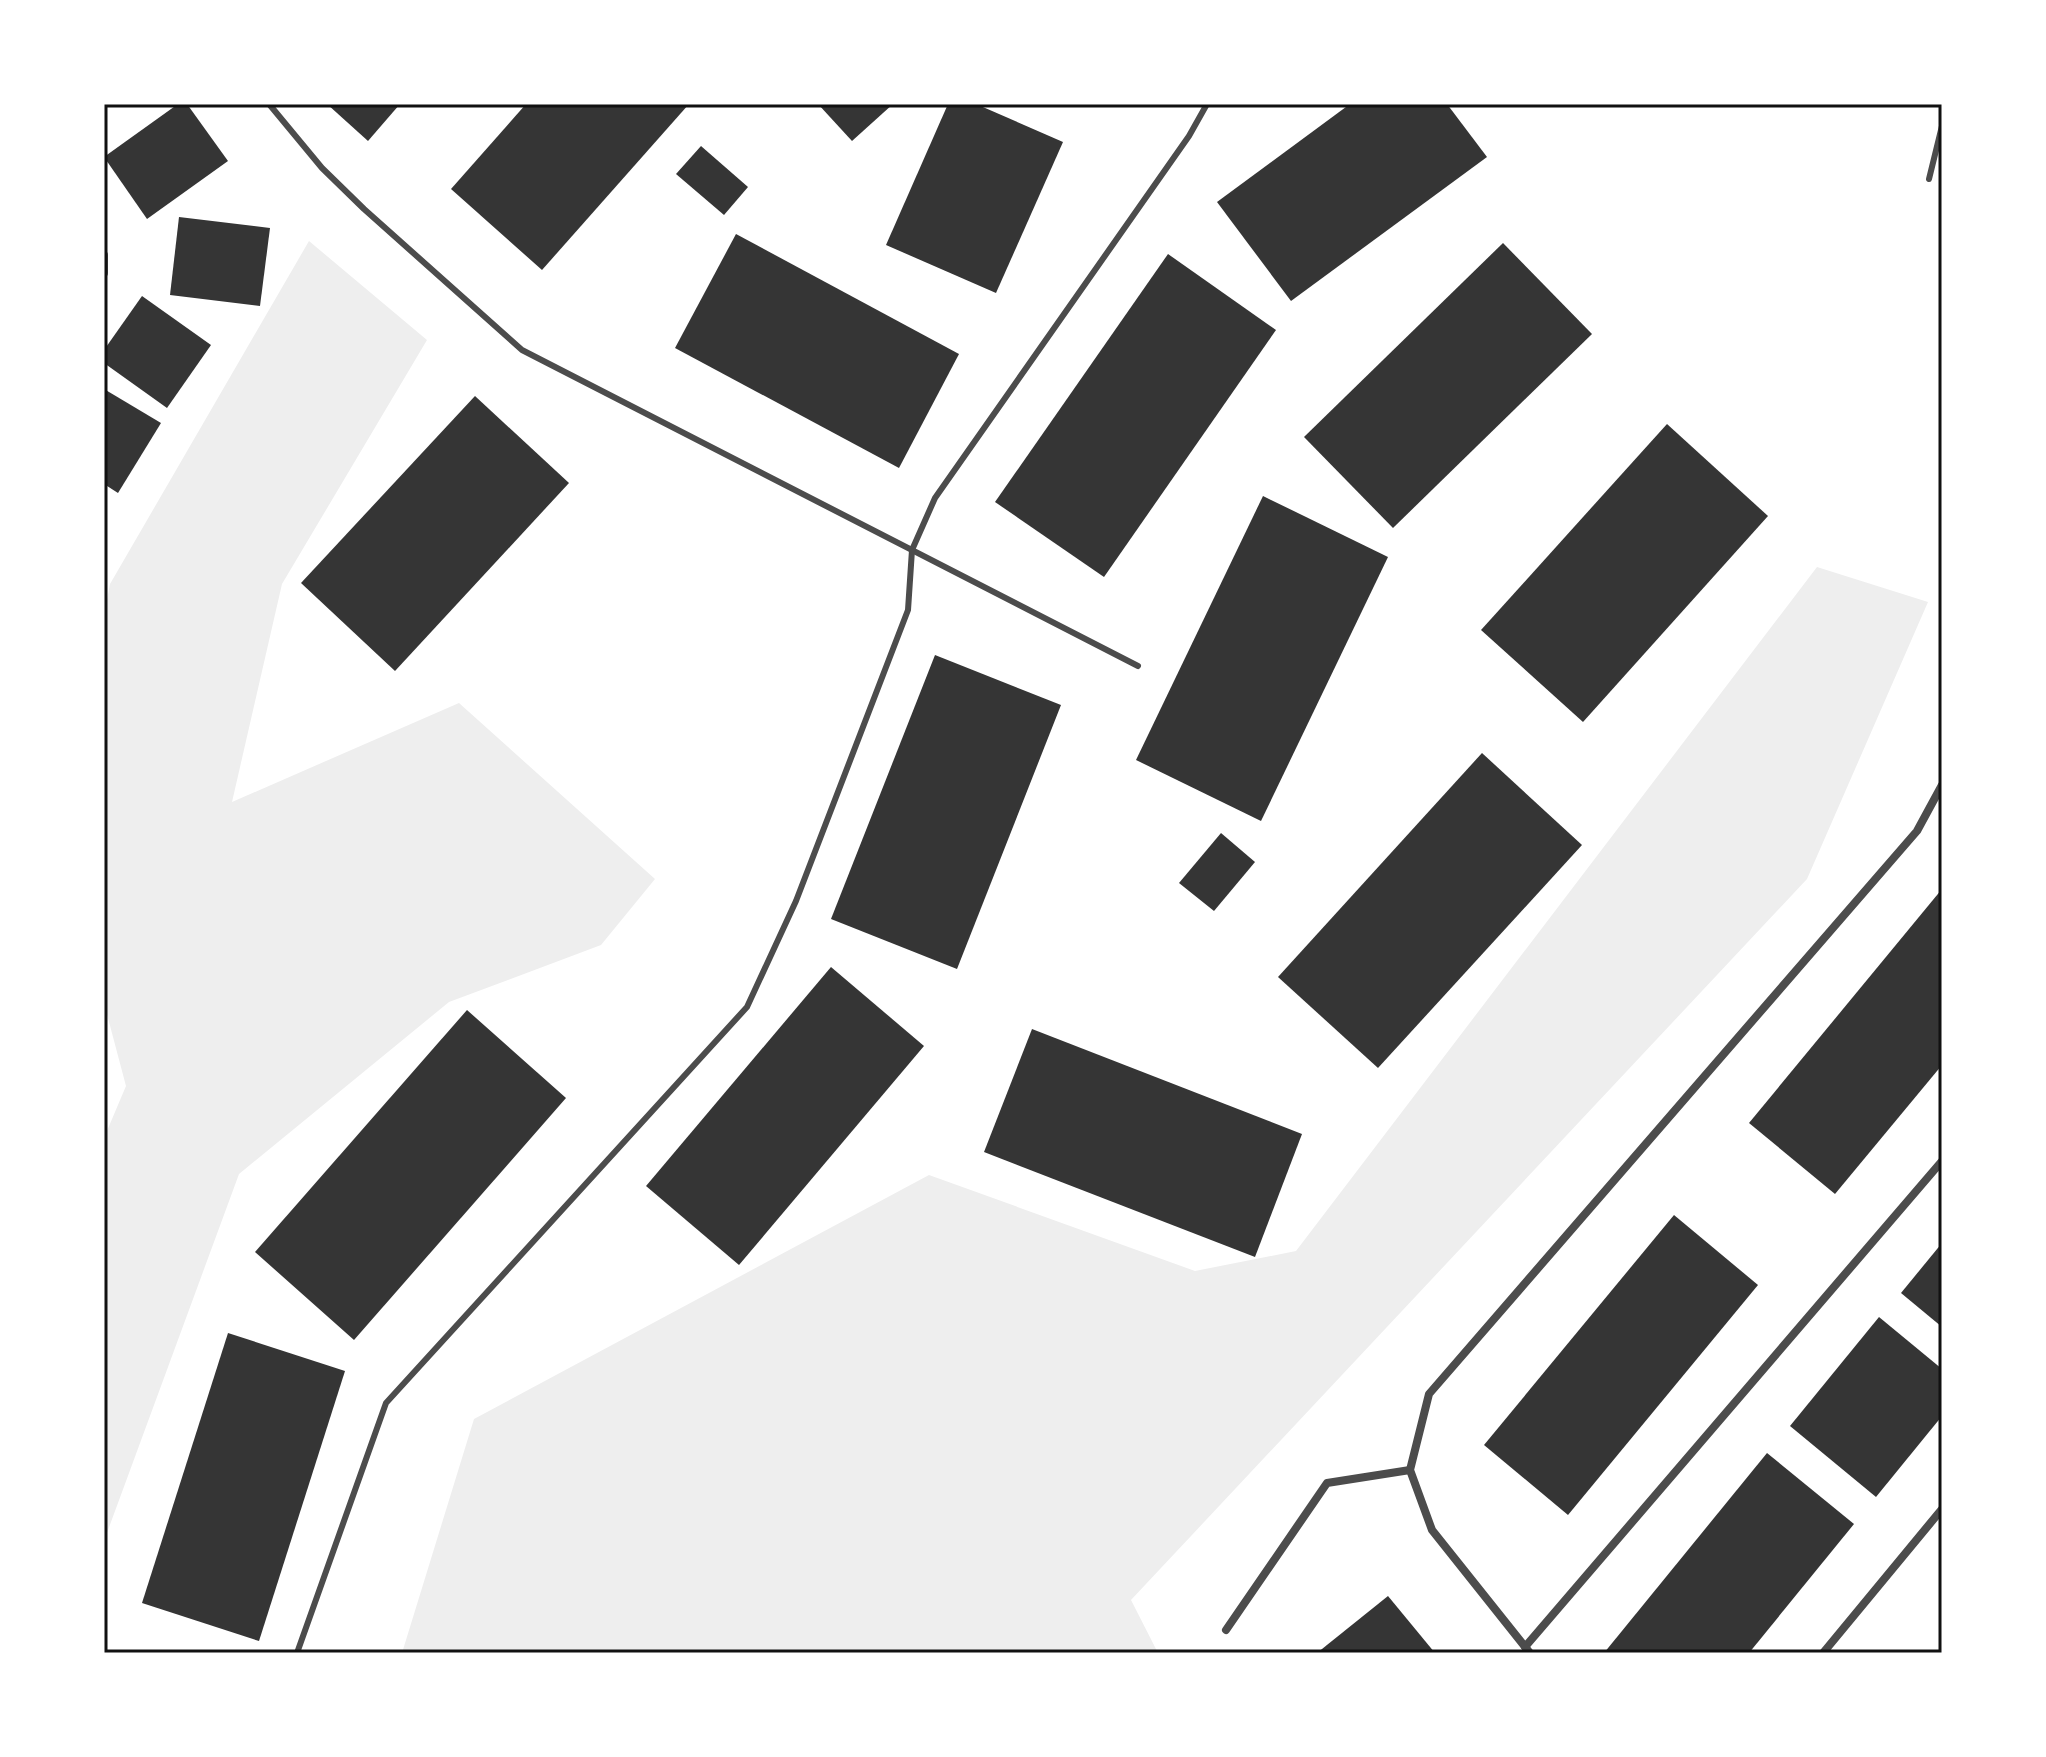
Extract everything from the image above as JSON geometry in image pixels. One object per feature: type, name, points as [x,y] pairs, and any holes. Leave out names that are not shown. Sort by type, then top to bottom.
[{"type":"street","points":[[104,255],[104,273]]},
{"type":"street","points":[[1942,785],[1917,831],[1429,1394],[1410,1470],[1432,1530],[1528,1650],[1942,1161]]},
{"type":"street","points":[[1226,1630],[1327,1483],[1410,1470]]},
{"type":"street","points":[[1823,1653],[1942,1509]]},
{"type":"lane","points":[[269,104],[322,168],[364,209],[522,350],[1138,666]]},
{"type":"lane","points":[[297,1653],[386,1403],[747,1007],[796,901],[908,610],[912,550],[935,498],[1180,149],[1207,104]]},
{"type":"lane","points":[[1929,179],[1942,126]]},
{"type":"shaded area","points":[[309,241],[427,340],[282,584],[232,802],[459,703],[655,879],[601,945],[449,1002],[239,1174],[104,1541],[104,1138],[126,1086],[104,1003],[104,616],[110,584]]},
{"type":"shaded area","points":[[1817,567],[1928,602],[1807,879],[1131,1600],[1158,1653],[402,1653],[474,1419],[929,1175],[1195,1271],[1296,1251]]},
{"type":"building","points":[[178,104],[187,104],[228,161],[147,219],[104,157]]},
{"type":"building","points":[[327,104],[400,104],[368,141]]},
{"type":"building","points":[[526,104],[689,104],[542,270],[451,189]]},
{"type":"building","points":[[818,104],[893,104],[852,141]]},
{"type":"building","points":[[948,104],[976,104],[1063,142],[996,293],[886,245]]},
{"type":"building","points":[[1350,104],[1447,104],[1487,157],[1291,301],[1217,202]]},
{"type":"building","points":[[701,146],[748,187],[724,215],[676,174]]},
{"type":"building","points":[[179,217],[270,228],[260,306],[170,295]]},
{"type":"building","points":[[736,234],[959,354],[899,468],[675,348]]},
{"type":"building","points":[[1503,243],[1592,334],[1393,528],[1304,437]]},
{"type":"building","points":[[1168,254],[1276,330],[1104,577],[995,502]]},
{"type":"building","points":[[142,296],[211,345],[167,408],[104,363],[104,350]]},
{"type":"building","points":[[104,389],[161,423],[118,493],[104,484]]},
{"type":"building","points":[[475,396],[569,483],[395,671],[301,583]]},
{"type":"building","points":[[1667,424],[1768,516],[1583,722],[1481,630]]},
{"type":"building","points":[[1263,496],[1388,557],[1261,821],[1136,760]]},
{"type":"building","points":[[935,655],[1061,705],[957,969],[831,919]]},
{"type":"building","points":[[1482,753],[1582,845],[1378,1068],[1278,977]]},
{"type":"building","points":[[1221,833],[1255,862],[1214,911],[1179,883]]},
{"type":"building","points":[[1942,889],[1942,1065],[1835,1194],[1749,1123]]},
{"type":"building","points":[[831,967],[924,1046],[739,1265],[646,1186]]},
{"type":"building","points":[[467,1010],[566,1098],[354,1340],[255,1252]]},
{"type":"building","points":[[1032,1029],[1302,1134],[1255,1257],[984,1152]]},
{"type":"building","points":[[1674,1215],[1758,1285],[1568,1515],[1484,1445]]},
{"type":"building","points":[[1942,1243],[1942,1327],[1901,1293]]},
{"type":"building","points":[[1879,1317],[1942,1369],[1942,1416],[1876,1497],[1790,1426]]},
{"type":"building","points":[[228,1333],[345,1371],[259,1641],[142,1603]]},
{"type":"building","points":[[1767,1453],[1854,1524],[1749,1653],[1604,1653]]},
{"type":"building","points":[[1388,1596],[1435,1653],[1317,1653]]}]
